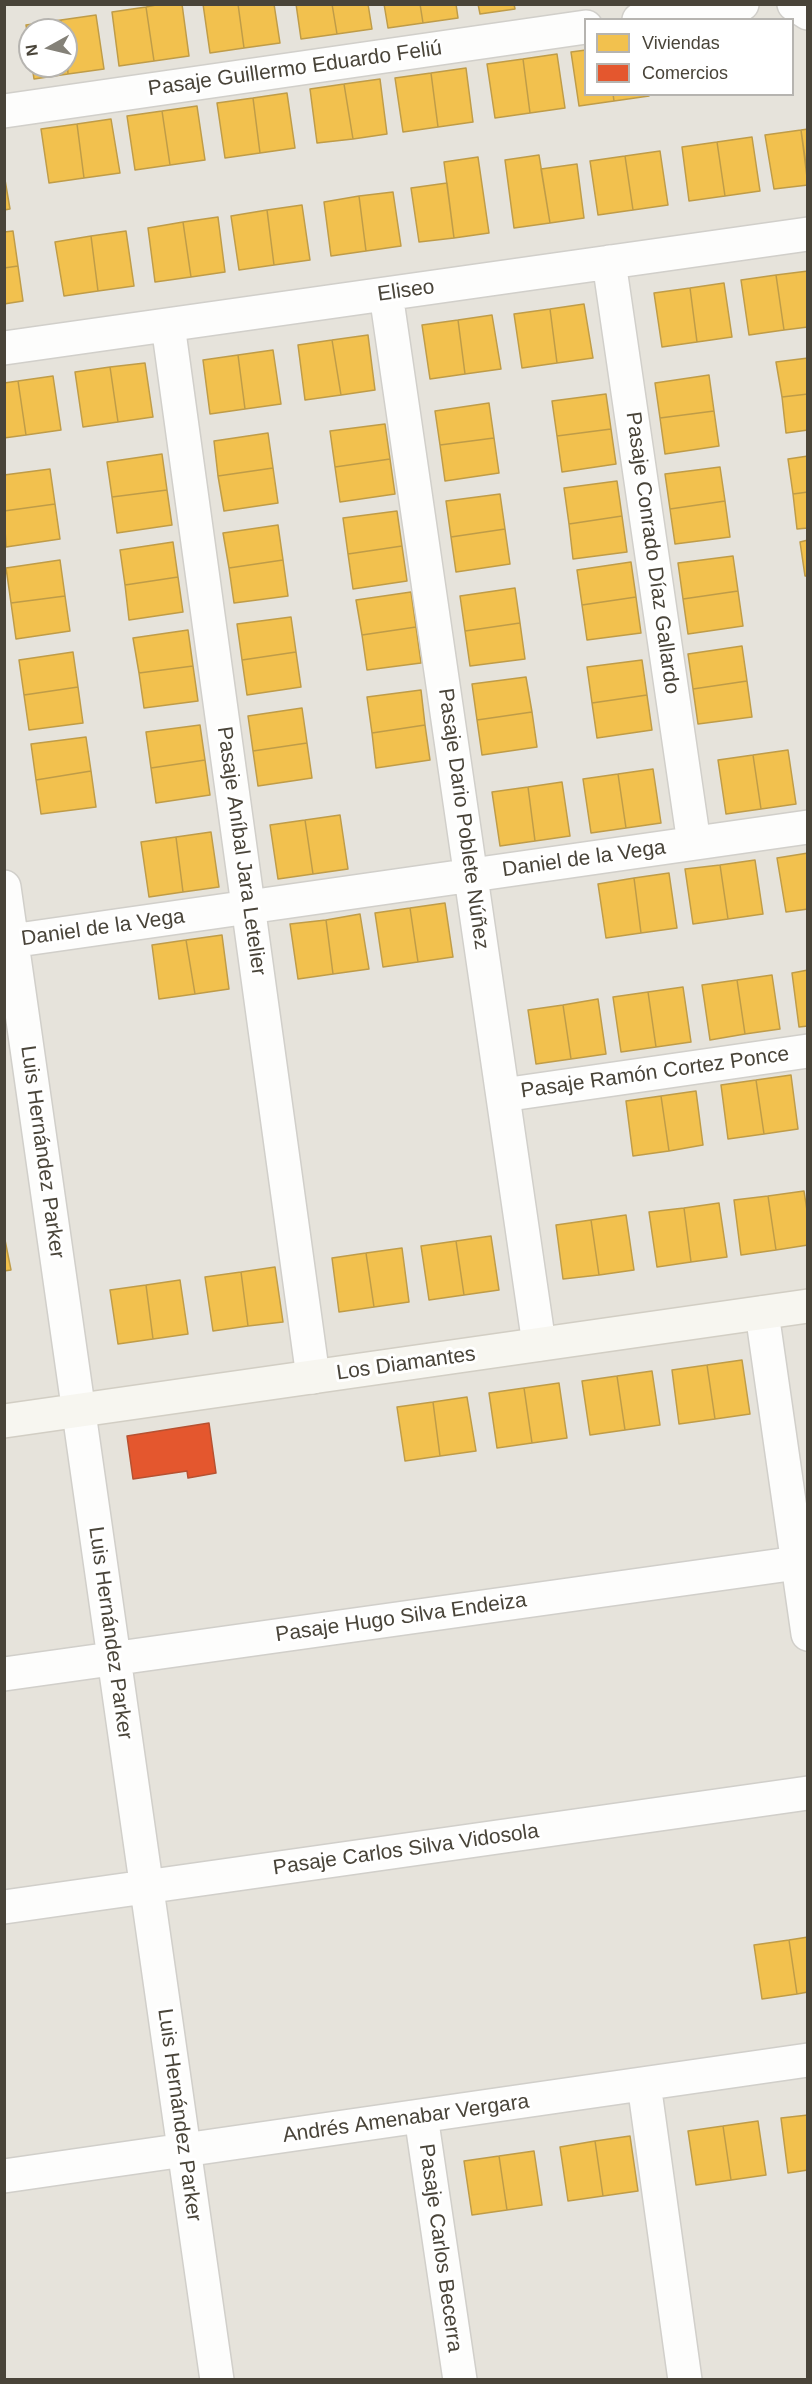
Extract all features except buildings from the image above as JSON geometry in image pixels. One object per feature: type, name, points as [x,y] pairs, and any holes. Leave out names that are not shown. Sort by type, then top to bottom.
[{"type":"street","points":[[652,18],[742,4]]},
{"type":"street","points":[[794,4],[807,13]]},
{"type":"street","name":"Pasaje Guillermo Eduardo Feliú","points":[[4,111],[584,27]]},
{"type":"street","name":"Eliseo","points":[[4,348],[807,234]]},
{"type":"street","name":"Pasaje Conrado Díaz Gallardo","points":[[609,262],[694,843]]},
{"type":"street","name":"Pasaje Dario Poblete Núñez","points":[[386,294],[539,1344]]},
{"type":"street","name":"Pasaje Aníbal Jara Letelier","points":[[168,325],[313,1377]]},
{"type":"street","name":"Daniel de la Vega","points":[[8,942],[807,827]]},
{"type":"street","name":"Luis Hernández Parker","points":[[4,887],[8,942],[79,1410],[217,2379]]},
{"type":"street","name":"Pasaje Ramón Cortez Ponce","points":[[503,1095],[807,1051]]},
{"type":"street","name":"Los Diamantes","points":[[4,1420],[807,1306]]},
{"type":"street","points":[[762,1313],[807,1634]]},
{"type":"street","name":"Pasaje Hugo Silva Endeiza","points":[[4,1674],[797,1563]]},
{"type":"street","name":"Pasaje Carlos Silva Vidosola","points":[[4,1907],[807,1793]]},
{"type":"street","name":"Andrés Amenabar Vergara","points":[[4,2176],[807,2060]]},
{"type":"street","points":[[644,2084],[686,2379]]},
{"type":"street","name":"Pasaje Carlos Becerra","points":[[421,2116],[460,2379]]},
{"type":"shaded area","points":[[5,5],[807,5],[807,2379],[5,2379]]}]
